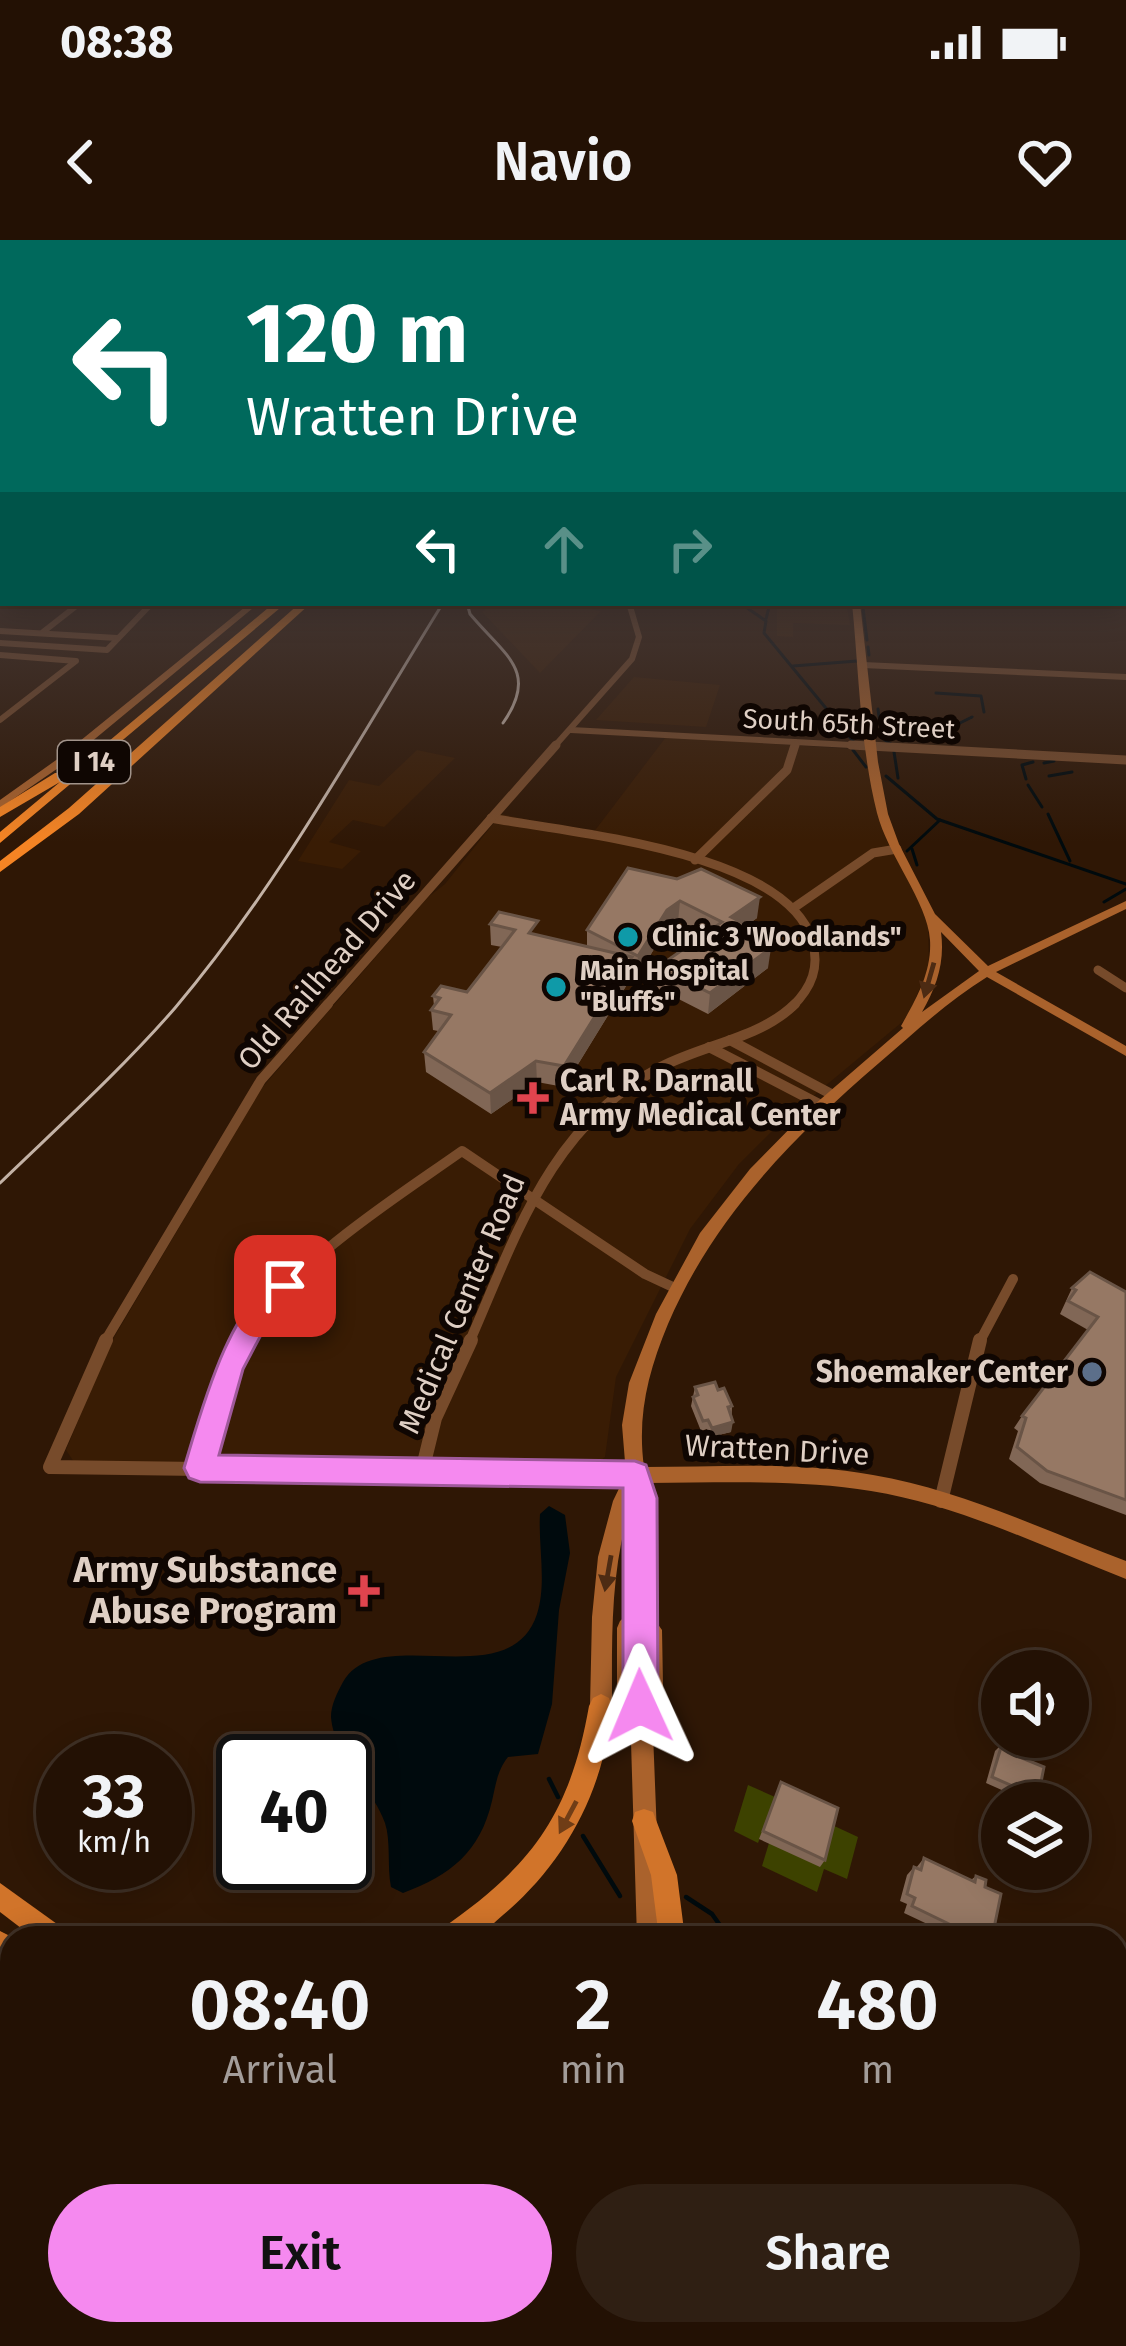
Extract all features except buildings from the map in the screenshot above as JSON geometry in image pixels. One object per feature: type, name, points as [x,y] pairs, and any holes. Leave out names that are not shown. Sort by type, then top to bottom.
[{"type":"highway","name":"I 14","points":[[0,839],[231,645]]},
{"type":"highway","name":"I 14","points":[[0,868],[134,758],[259,645]]},
{"type":"highway","points":[[0,809],[186,684]]},
{"type":"highway","points":[[0,886],[134,758]]},
{"type":"main road","points":[[466,1926],[522,1884],[555,1842],[585,1785],[601,1706]]},
{"type":"main road","points":[[644,1821],[664,1875],[670,1926]]},
{"type":"main road","points":[[0,1895],[40,1926]]},
{"type":"street","points":[[35,645],[107,650],[111,645]]},
{"type":"street","points":[[0,809],[203,645]]},
{"type":"street","name":"Old Railhead Drive","points":[[50,1467],[107,1337],[251,1095],[571,730],[638,645]]},
{"type":"street","points":[[861,645],[884,816],[933,916],[987,972],[1126,1052]]},
{"type":"street","points":[[0,655],[76,661],[0,720]]},
{"type":"street","points":[[863,664],[1126,677]]},
{"type":"street","name":"South 65th Street","points":[[571,730],[1126,760]]},
{"type":"street","points":[[695,860],[788,770],[795,742]]},
{"type":"street","points":[[491,818],[695,860],[756,880],[795,908],[873,853],[897,849]]},
{"type":"street","points":[[648,1926],[640,1706],[652,1687],[652,1630],[640,1616],[641,1498],[635,1475],[634,1383],[675,1288],[703,1237],[742,1183],[827,1100],[987,972],[1126,905]]},
{"type":"street","name":"Medical Center Road","points":[[422,1471],[431,1425],[530,1197],[557,1154],[602,1108],[659,1069],[783,1015],[812,980],[817,947],[795,908]]},
{"type":"street","points":[[900,1039],[931,980],[933,916]]},
{"type":"street","points":[[1098,970],[1126,988]]},
{"type":"street","points":[[729,1040],[827,1100]]},
{"type":"street","points":[[708,1047],[827,1100]]},
{"type":"street","points":[[200,1468],[221,1388],[240,1346],[267,1306],[306,1267],[462,1151],[645,1274],[675,1288]]},
{"type":"street","points":[[941,1501],[977,1346],[1013,1279]]},
{"type":"street","name":"Wratten Drive","points":[[50,1467],[844,1479],[941,1501],[1126,1570]]},
{"type":"street","points":[[601,1706],[603,1600],[620,1500],[635,1475]]},
{"type":"shaded area","points":[[514,645],[567,645],[540,673]]},
{"type":"shaded area","points":[[634,677],[720,685],[706,727],[596,720]]},
{"type":"shaded area","name":"Carl R. Darnall Army Medical Center","points":[[666,737],[868,750],[886,839],[915,890],[928,926],[929,967],[907,1018],[777,1126],[739,1164],[690,1229],[616,1377],[605,1457],[592,1467],[74,1462],[66,1450],[109,1346],[261,1089],[427,898],[445,884],[501,814],[593,833]]},
{"type":"shaded area","points":[[417,750],[455,758],[384,827],[353,820],[329,842],[361,851],[342,869],[298,861],[349,780],[379,786]]},
{"type":"shaded area","points":[[549,1506],[565,1515],[570,1553],[559,1610],[552,1704],[538,1754],[508,1757],[487,1819],[471,1848],[449,1869],[403,1893],[391,1887],[385,1823],[372,1797],[372,1734],[335,1734],[331,1717],[335,1699],[343,1682],[360,1665],[384,1657],[473,1656],[500,1651],[522,1638],[540,1602],[540,1514]]},
{"type":"green space","points":[[748,1785],[775,1797],[758,1843],[734,1831]]},
{"type":"green space","points":[[830,1824],[858,1837],[847,1879],[824,1869],[817,1892],[762,1866],[769,1843]]},
{"type":"waterway","points":[[774,645],[853,741]]},
{"type":"waterway","points":[[868,647],[869,655]]},
{"type":"waterway","points":[[793,666],[857,661]]},
{"type":"waterway","points":[[936,693],[981,696],[984,712]]},
{"type":"waterway","points":[[878,709],[882,738],[891,744]]},
{"type":"waterway","points":[[954,726],[972,717]]},
{"type":"waterway","points":[[853,750],[866,767]]},
{"type":"waterway","points":[[894,752],[898,778]]},
{"type":"waterway","points":[[1044,763],[1054,761]]},
{"type":"waterway","points":[[1026,779],[1022,765],[1033,762]]},
{"type":"waterway","points":[[1049,776],[1072,772]]},
{"type":"waterway","points":[[886,776],[940,820]]},
{"type":"waterway","points":[[1028,785],[1042,807]]},
{"type":"waterway","points":[[1048,814],[1070,861]]},
{"type":"waterway","points":[[907,851],[940,820]]},
{"type":"waterway","points":[[940,820],[1126,884]]},
{"type":"waterway","points":[[912,849],[917,865]]},
{"type":"waterway","points":[[1104,902],[1126,889]]},
{"type":"waterway","points":[[549,1779],[558,1797]]},
{"type":"waterway","points":[[583,1836],[620,1896]]},
{"type":"waterway","points":[[686,1897],[712,1914],[720,1926]]},
{"type":"railway","points":[[0,1183],[133,1053],[213,961],[316,810],[417,645]]},
{"type":"railway","points":[[498,645],[518,676],[514,705],[503,723]]},
{"type":"place","name":"Clinic 3 'Woodlands\"","points":[[628,937]]},
{"type":"place","name":"Main Hospital \"Bluffs\"","points":[[556,987]]},
{"type":"place","name":"Carl R. Darnall Army Medical Center","points":[[533,1098]]},
{"type":"place","name":"Shoemaker Center","points":[[1092,1372]]},
{"type":"place","name":"Army Substance Abuse Program","points":[[364,1591]]},
{"type":"route","points":[[285,1286],[254,1323],[229,1368],[200,1468],[635,1475],[641,1498],[640,1706]]}]
